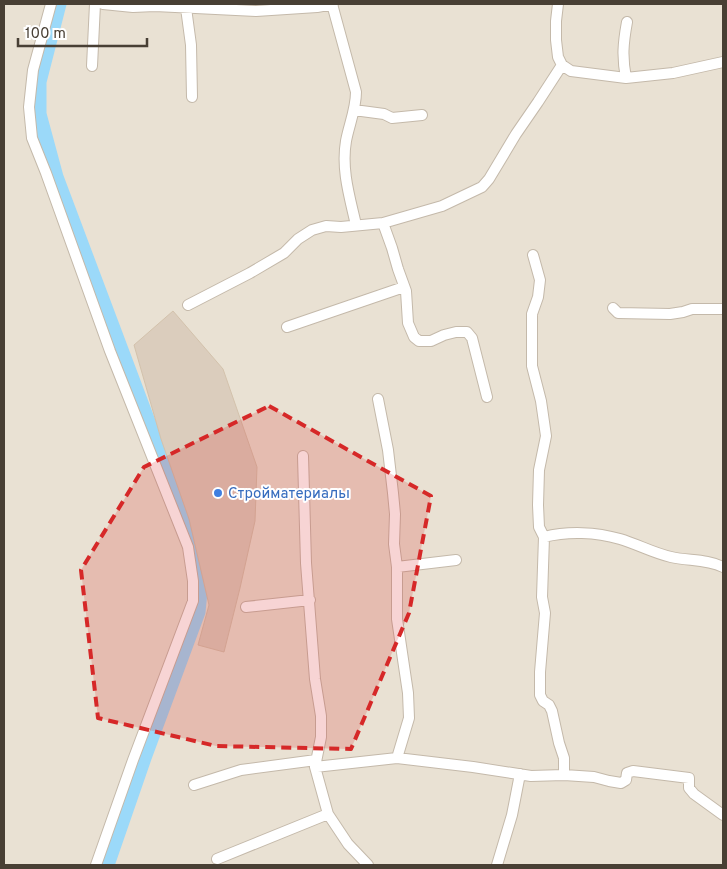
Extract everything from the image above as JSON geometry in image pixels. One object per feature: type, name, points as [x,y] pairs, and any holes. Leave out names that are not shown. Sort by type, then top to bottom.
[{"type":"street","points":[[51,4],[33,70],[29,107],[32,138],[110,351],[188,547],[193,581],[193,601],[96,865]]},
{"type":"street","points":[[92,66],[95,4]]},
{"type":"street","points":[[103,4],[133,7],[155,6],[256,11],[317,7],[332,4],[356,92],[356,101],[346,142],[344,169],[356,225]]},
{"type":"street","points":[[558,4],[556,21],[558,57],[562,65],[571,71],[626,78],[673,73],[723,62]]},
{"type":"street","points":[[186,8],[191,46],[192,97]]},
{"type":"street","points":[[626,78],[623,61],[623,43],[627,22]]},
{"type":"street","points":[[188,305],[284,253],[298,239],[312,230],[326,226],[341,227],[383,223],[442,206],[482,187],[562,65]]},
{"type":"street","points":[[354,110],[384,114],[392,118],[422,115]]},
{"type":"street","points":[[383,223],[406,291],[408,323],[414,337],[419,341],[431,342],[456,332],[466,332],[472,338],[487,397]]},
{"type":"street","points":[[533,255],[540,280],[538,297],[532,314],[532,366],[541,401],[546,436],[539,470],[538,505],[539,527],[544,537],[542,597],[545,613],[540,696],[552,711],[564,758],[564,775]]},
{"type":"street","points":[[287,327],[404,287]]},
{"type":"street","points":[[613,308],[618,313],[670,314],[692,309],[723,309]]},
{"type":"street","points":[[378,399],[388,450],[393,493],[395,514],[394,544],[397,567],[397,620],[408,693],[409,718],[398,758]]},
{"type":"street","points":[[303,456],[306,563],[315,679],[321,716],[321,737],[315,764],[328,814],[348,844],[368,865]]},
{"type":"street","points":[[544,537],[556,534],[597,534],[620,539],[682,560],[714,562],[723,567]]},
{"type":"street","points":[[397,567],[456,560]]},
{"type":"street","points":[[246,606],[310,600]]},
{"type":"street","points":[[194,785],[241,770],[398,758],[531,776],[564,775],[594,777],[621,783],[626,780],[627,774],[633,771],[689,778],[689,788],[694,794],[723,815]]},
{"type":"street","points":[[497,865],[512,815],[520,774]]},
{"type":"street","points":[[217,860],[328,814]]},
{"type":"highlighted area","points":[[269,406],[431,496],[409,613],[351,749],[216,746],[98,718],[81,570],[144,467]]},
{"type":"shaded area","points":[[4,4],[723,4],[723,865],[4,865]]},
{"type":"building","name":"Стройматериалы","points":[[173,311],[223,369],[257,467],[255,521],[224,652],[198,645],[209,605],[189,519],[161,439],[134,345]]},
{"type":"waterway","points":[[59,4],[39,82],[39,114],[56,177],[176,496],[194,549],[201,581],[198,612],[107,865]]},
{"type":"place","name":"Стройматериалы","points":[[218,493]]}]
